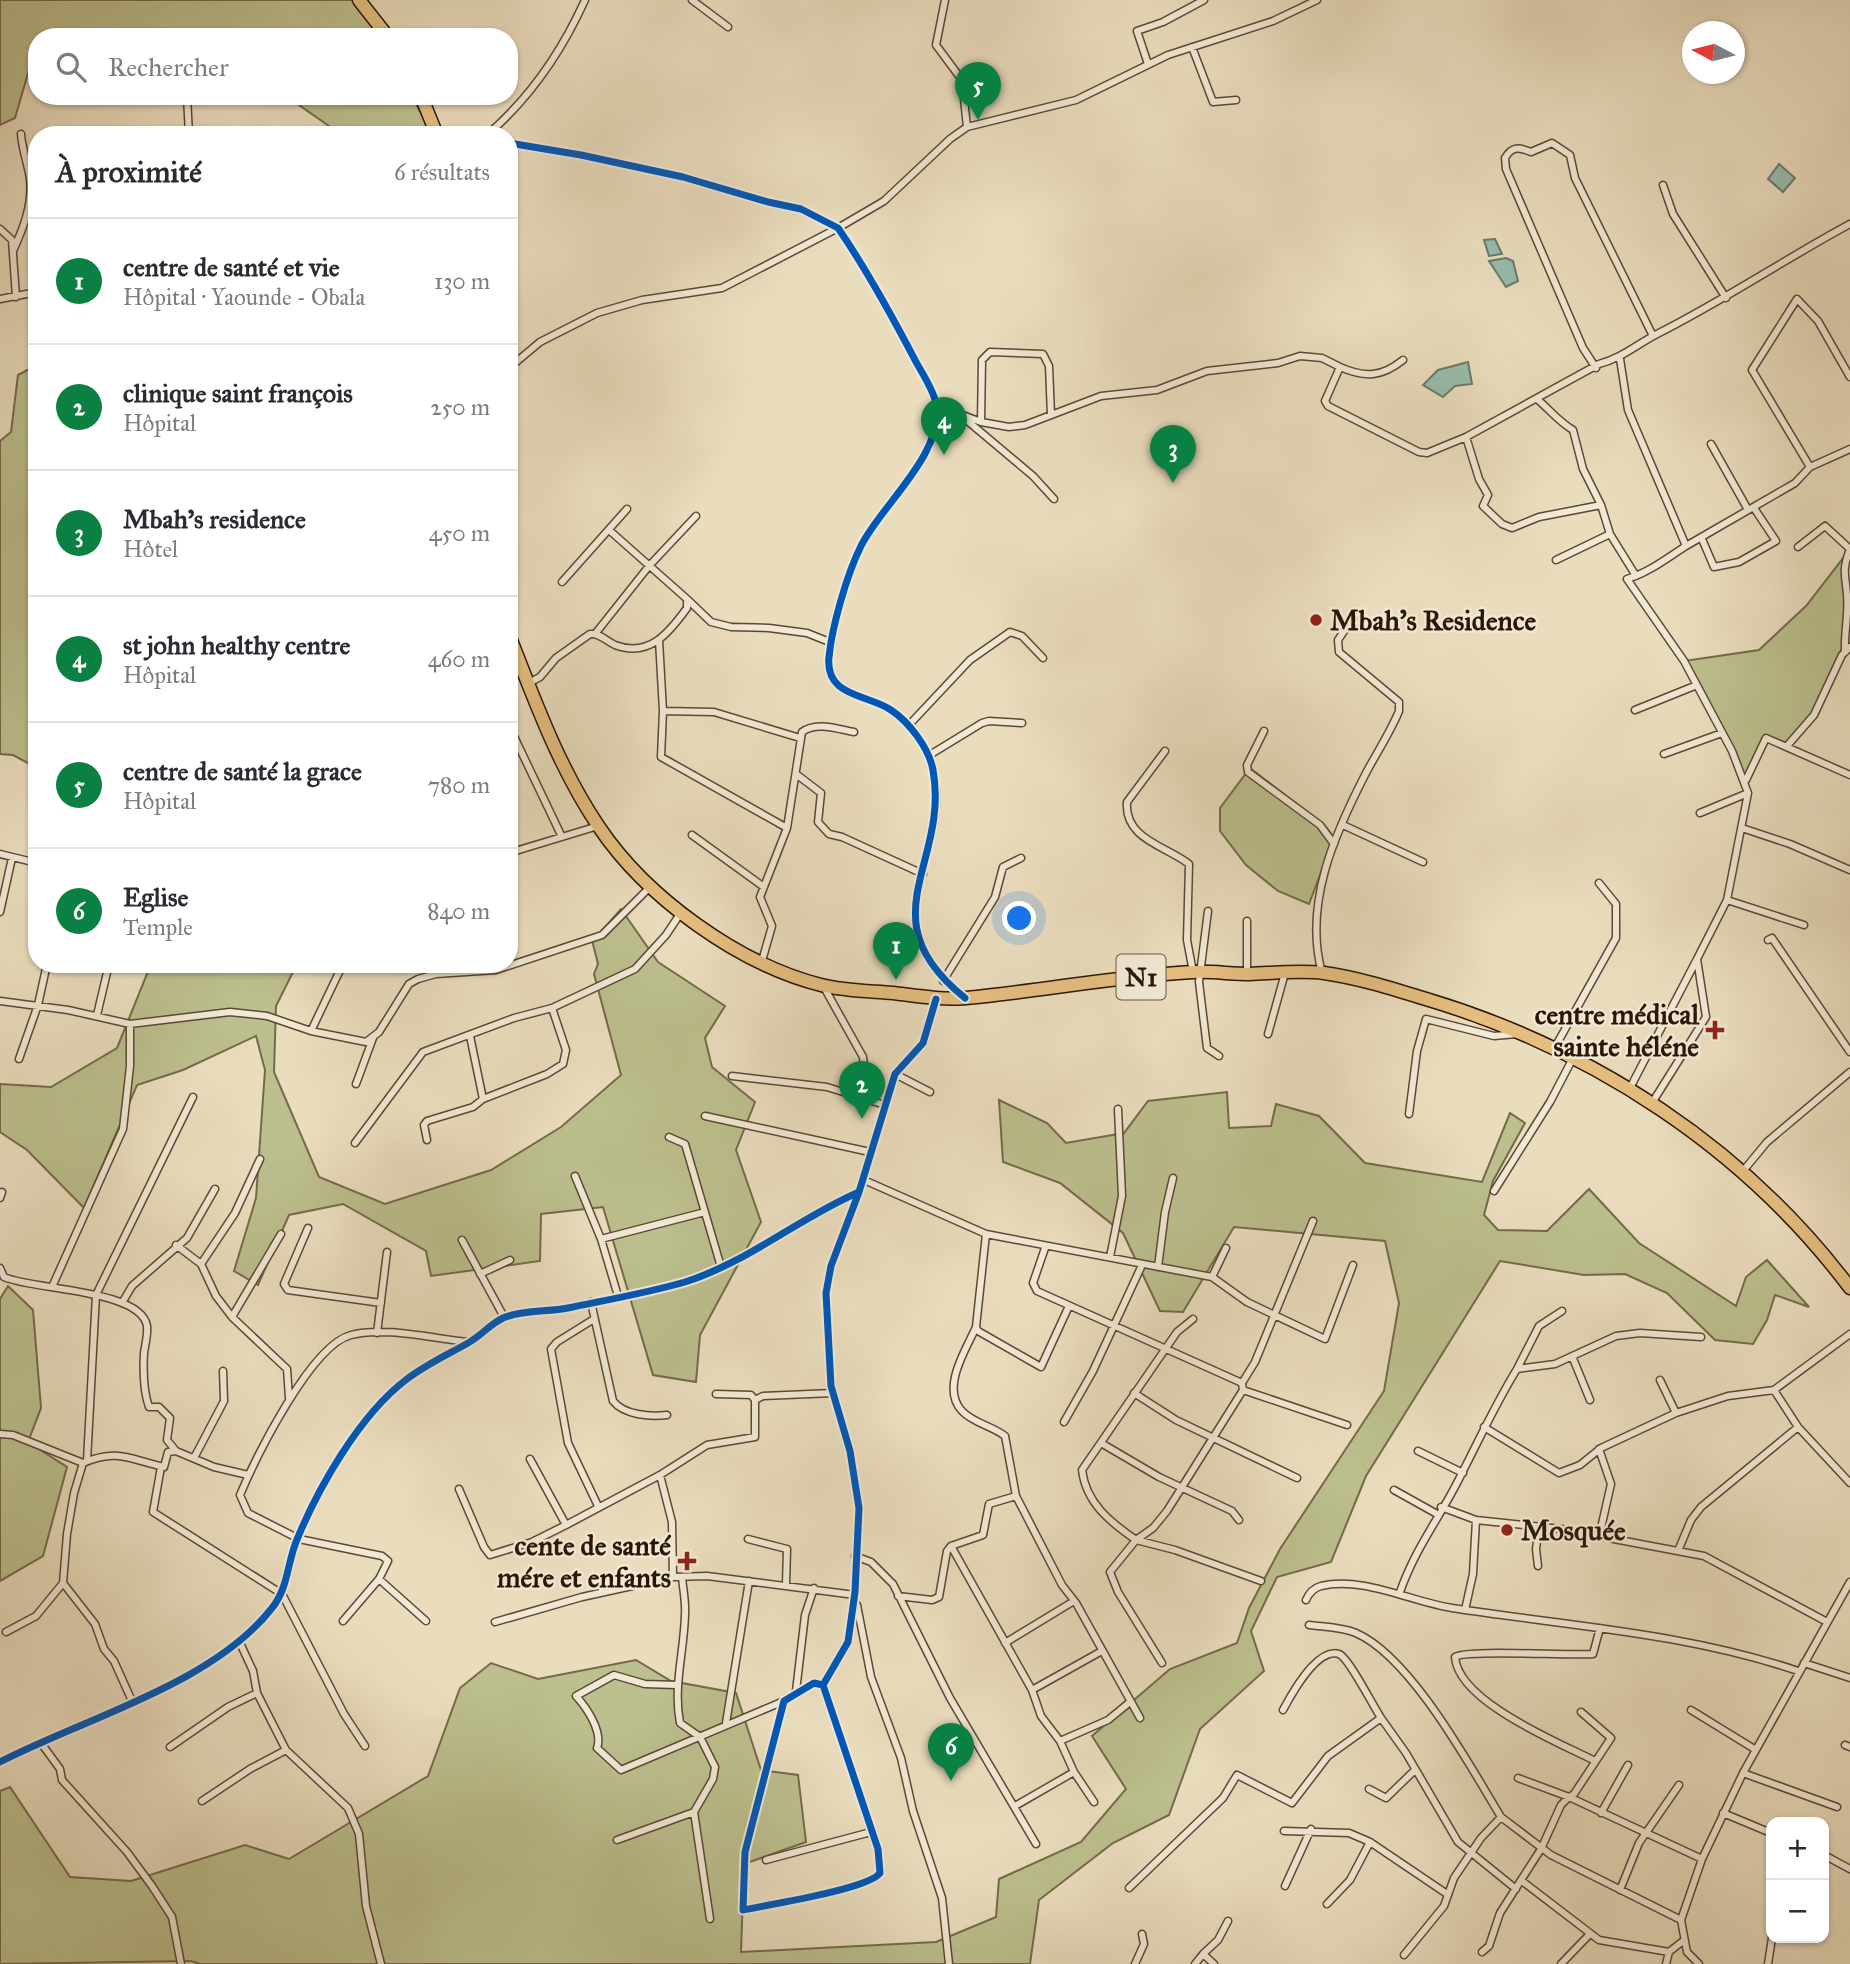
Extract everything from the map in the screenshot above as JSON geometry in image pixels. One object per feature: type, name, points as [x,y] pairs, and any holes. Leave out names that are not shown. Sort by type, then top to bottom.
[{"type":"highway","points":[[359,0],[381,28]]},
{"type":"highway","points":[[425,105],[433,126]]},
{"type":"highway","name":"N1","points":[[518,660],[558,756],[598,826],[651,886],[685,914],[723,942],[762,961],[818,985],[936,999],[1198,972],[1322,973],[1371,983],[1477,1014],[1525,1033],[1652,1103],[1743,1171],[1801,1229],[1850,1288]]},
{"type":"street","points":[[518,103],[532,89],[563,43],[585,0]]},
{"type":"street","points":[[692,0],[728,27]]},
{"type":"street","points":[[946,0],[936,45],[962,80],[967,127]]},
{"type":"street","points":[[1148,64],[1137,31],[1163,22],[1204,0]]},
{"type":"street","points":[[518,361],[541,342],[597,313],[642,300],[722,288],[838,228],[884,201],[967,127],[1076,100],[1148,64],[1192,47],[1273,22],[1317,0]]},
{"type":"street","points":[[1192,47],[1213,102],[1236,100]]},
{"type":"street","points":[[187,105],[189,126]]},
{"type":"street","points":[[496,126],[516,105]]},
{"type":"street","points":[[21,134],[28,173]]},
{"type":"street","points":[[1596,368],[1583,348],[1506,169],[1505,158],[1513,148],[1520,147],[1531,152],[1552,143],[1570,155],[1575,178],[1653,336]]},
{"type":"street","points":[[518,145],[581,155],[682,177],[745,196],[802,208],[838,228],[908,346],[936,405],[932,433],[899,496],[875,523],[860,547],[832,643],[828,668],[834,681],[845,692],[891,710],[908,726],[928,756],[935,783],[934,801],[923,874],[916,892],[913,912],[925,954],[943,981],[965,998]]},
{"type":"street","points":[[1663,185],[1673,214],[1726,298]]},
{"type":"street","points":[[13,251],[27,221],[28,207]]},
{"type":"street","points":[[1340,367],[1325,401],[1328,406],[1419,452],[1427,453],[1466,438],[1501,420],[1524,404],[1600,364],[1620,359],[1653,336],[1726,298],[1768,270],[1850,224]]},
{"type":"street","points":[[0,229],[12,240],[16,297]]},
{"type":"street","points":[[0,299],[28,294]]},
{"type":"street","points":[[1810,467],[1752,370],[1797,299],[1818,321],[1850,377]]},
{"type":"street","points":[[981,422],[982,360],[990,352],[1043,354],[1049,366],[1051,415]]},
{"type":"street","points":[[936,405],[981,422],[1009,427],[1025,425],[1101,396],[1157,390],[1207,371],[1278,363],[1300,356],[1322,358],[1340,367],[1369,375],[1381,374],[1403,360]]},
{"type":"street","points":[[1620,359],[1628,410],[1686,546]]},
{"type":"street","points":[[1537,399],[1554,412],[1560,423],[1573,429],[1583,470],[1601,505],[1610,534],[1636,576]]},
{"type":"street","points":[[960,415],[1011,457],[1054,499]]},
{"type":"street","points":[[1466,438],[1479,479],[1488,495],[1483,506],[1502,524],[1512,528],[1539,516],[1601,505]]},
{"type":"street","points":[[1702,539],[1714,567],[1739,562],[1776,541],[1750,508],[1711,444]]},
{"type":"street","points":[[1629,1090],[1727,900],[1748,793],[1746,780],[1697,685],[1668,634],[1627,579],[1702,539],[1795,483],[1810,467],[1850,449]]},
{"type":"street","points":[[562,582],[627,509]]},
{"type":"street","points":[[527,684],[540,677],[556,658],[573,645],[595,634],[649,566],[696,516]]},
{"type":"street","points":[[1787,746],[1814,715],[1848,650],[1843,625],[1847,596],[1842,569],[1850,549],[1825,526],[1798,547]]},
{"type":"street","points":[[609,530],[711,622],[731,627],[807,633],[832,643]]},
{"type":"street","points":[[1556,560],[1610,534]]},
{"type":"street","points":[[595,634],[615,645],[638,650],[659,640],[687,608],[687,599]]},
{"type":"street","points":[[1322,973],[1317,957],[1316,916],[1324,874],[1334,844],[1399,711],[1399,702],[1385,688],[1339,652],[1338,640],[1357,612]]},
{"type":"street","points":[[908,726],[970,660],[1010,632],[1022,636],[1043,658]]},
{"type":"street","points":[[659,640],[663,710],[661,757],[788,828]]},
{"type":"street","points":[[1635,710],[1697,685]]},
{"type":"street","points":[[663,710],[714,712],[800,738]]},
{"type":"street","points":[[928,756],[989,721],[1022,723]]},
{"type":"street","points":[[762,961],[772,926],[771,918],[762,905],[764,887],[788,828],[800,738],[808,727],[821,726],[854,732]]},
{"type":"street","points":[[1264,731],[1259,746],[1247,765],[1248,772],[1320,825],[1334,844]]},
{"type":"street","points":[[1664,754],[1722,733]]},
{"type":"street","points":[[1746,780],[1766,738],[1850,775]]},
{"type":"street","points":[[518,745],[562,837]]},
{"type":"street","points":[[1165,751],[1127,802],[1126,811],[1133,825],[1148,841],[1189,864],[1187,940],[1198,972],[1207,1048],[1219,1056]]},
{"type":"street","points":[[796,774],[821,793],[818,822],[829,834],[842,837],[923,874]]},
{"type":"street","points":[[1700,813],[1748,793]]},
{"type":"street","points":[[1343,825],[1423,862]]},
{"type":"street","points":[[518,850],[598,826]]},
{"type":"street","points":[[1742,828],[1790,844],[1850,870]]},
{"type":"street","points":[[692,835],[764,887]]},
{"type":"street","points":[[0,855],[28,861]]},
{"type":"street","points":[[0,912],[12,858]]},
{"type":"street","points":[[943,981],[995,897],[1003,867],[1021,858]]},
{"type":"street","points":[[1555,1049],[1616,938],[1616,904],[1600,883]]},
{"type":"street","points":[[518,963],[602,935],[651,886]]},
{"type":"street","points":[[1727,900],[1804,926]]},
{"type":"street","points":[[1198,972],[1208,911]]},
{"type":"street","points":[[355,1143],[423,1052],[513,1018],[552,1008],[635,969],[666,935],[678,916],[685,914]]},
{"type":"street","points":[[1247,921],[1247,974]]},
{"type":"street","points":[[1768,940],[1772,938],[1850,1052]]},
{"type":"street","points":[[1652,1103],[1706,1017],[1697,959]]},
{"type":"street","points":[[1268,1034],[1285,972]]},
{"type":"street","points":[[19,1059],[38,1005],[45,973]]},
{"type":"street","points":[[97,1015],[106,973]]},
{"type":"street","points":[[311,1031],[338,973]]},
{"type":"street","points":[[356,1084],[373,1038],[409,984],[436,974],[451,973]]},
{"type":"street","points":[[818,985],[828,991],[863,1057],[867,1099]]},
{"type":"street","points":[[936,999],[923,1044],[895,1074],[870,1152],[864,1180],[831,1266],[826,1293],[833,1393],[850,1451],[858,1497],[855,1592],[860,1635],[871,1677],[901,1758],[913,1811],[942,1898],[949,1964]]},
{"type":"street","points":[[0,1001],[97,1015],[130,1024],[230,1012],[267,1016],[311,1031],[366,1042],[373,1038]]},
{"type":"street","points":[[426,1140],[424,1125],[427,1121],[473,1107],[483,1099],[547,1074],[566,1060],[566,1050],[552,1008]]},
{"type":"street","points":[[1409,1114],[1417,1051],[1426,1018],[1448,1021],[1494,1036],[1525,1033]]},
{"type":"street","points":[[52,1287],[123,1129],[130,1066],[130,1024]]},
{"type":"street","points":[[470,1036],[483,1099]]},
{"type":"street","points":[[1494,1191],[1550,1102],[1573,1058]]},
{"type":"street","points":[[1743,1171],[1767,1142],[1850,1072]]},
{"type":"street","points":[[895,1074],[930,1092]]},
{"type":"street","points":[[732,1076],[827,1087],[885,1105]]},
{"type":"street","points":[[132,1701],[88,1612],[63,1583],[62,1567],[74,1493],[85,1462],[96,1295],[193,1097]]},
{"type":"street","points":[[1110,1257],[1122,1196],[1118,1109]]},
{"type":"street","points":[[705,1116],[870,1152]]},
{"type":"street","points":[[669,1137],[685,1144],[721,1267]]},
{"type":"street","points":[[201,1264],[235,1213],[260,1159]]},
{"type":"street","points":[[575,1176],[601,1239],[618,1296]]},
{"type":"street","points":[[1158,1267],[1164,1212],[1173,1178]]},
{"type":"street","points":[[864,1180],[986,1234],[1045,1248],[1110,1257],[1212,1277],[1247,1302],[1325,1339],[1353,1265]]},
{"type":"street","points":[[122,1303],[132,1286],[187,1238],[215,1189]]},
{"type":"street","points":[[0,1762],[200,1669],[240,1643],[282,1594],[298,1538],[338,1459],[358,1428],[405,1380],[439,1357],[471,1342],[505,1317],[684,1282],[721,1267],[859,1192]]},
{"type":"street","points":[[601,1239],[705,1212]]},
{"type":"street","points":[[1161,1663],[1118,1592],[1110,1572],[1136,1540],[1153,1528],[1213,1437],[1242,1387],[1275,1316],[1313,1221]]},
{"type":"street","points":[[308,1228],[284,1284],[288,1290],[382,1303]]},
{"type":"street","points":[[232,1317],[281,1234]]},
{"type":"street","points":[[986,1234],[976,1327],[956,1364],[956,1397],[961,1410],[1005,1436],[1016,1496],[1062,1585],[1074,1601],[1100,1652],[1140,1718]]},
{"type":"street","points":[[462,1240],[505,1317]]},
{"type":"street","points":[[176,1245],[201,1264],[216,1296],[232,1317],[286,1369],[289,1398]]},
{"type":"street","points":[[1045,1248],[1033,1287],[1242,1387],[1348,1425]]},
{"type":"street","points":[[1212,1277],[1226,1248]]},
{"type":"street","points":[[377,1333],[387,1252]]},
{"type":"street","points":[[480,1274],[510,1260]]},
{"type":"street","points":[[1064,1422],[1115,1325],[1142,1265]]},
{"type":"street","points":[[0,1268],[2,1279],[96,1295],[122,1303],[140,1315],[147,1324],[143,1376],[146,1398],[149,1407],[159,1407],[170,1418],[167,1440],[176,1451]]},
{"type":"street","points":[[591,1302],[613,1401],[619,1408],[642,1415],[667,1415]]},
{"type":"street","points":[[976,1327],[981,1334],[1041,1367],[1062,1327],[1069,1306]]},
{"type":"street","points":[[1400,1592],[1439,1511],[1462,1473],[1484,1427],[1497,1410],[1539,1326],[1563,1311]]},
{"type":"street","points":[[594,1319],[557,1342],[551,1349],[568,1443],[598,1506]]},
{"type":"street","points":[[1193,1319],[1177,1332],[1165,1348],[1082,1470],[1084,1485],[1104,1516],[1136,1540],[1175,1550],[1261,1581]]},
{"type":"street","points":[[343,1620],[379,1579],[388,1561],[382,1556],[298,1538],[248,1513],[240,1495],[248,1475],[289,1398],[337,1339],[354,1334],[377,1333],[471,1342]]},
{"type":"street","points":[[1517,1369],[1555,1364],[1616,1336],[1640,1333],[1701,1336]]},
{"type":"street","points":[[1484,1427],[1559,1473],[1580,1465],[1599,1449],[1676,1413],[1728,1396],[1774,1390],[1850,1334]]},
{"type":"street","points":[[1572,1356],[1590,1399]]},
{"type":"street","points":[[194,1458],[224,1401],[223,1371]]},
{"type":"street","points":[[1660,1380],[1676,1413]]},
{"type":"street","points":[[1774,1390],[1798,1427],[1850,1483]]},
{"type":"street","points":[[755,1400],[763,1396],[833,1393]]},
{"type":"street","points":[[1134,1393],[1176,1420],[1297,1478]]},
{"type":"street","points":[[459,1489],[490,1555],[532,1542],[660,1475],[718,1441],[755,1437],[755,1400],[751,1395],[716,1394]]},
{"type":"street","points":[[1678,1552],[1691,1520],[1701,1507],[1798,1427]]},
{"type":"street","points":[[0,1434],[13,1435],[85,1462],[120,1454],[161,1467]]},
{"type":"street","points":[[1101,1443],[1128,1461],[1232,1511],[1239,1520]]},
{"type":"street","points":[[1599,1449],[1611,1484],[1599,1537]]},
{"type":"street","points":[[248,1475],[214,1467],[176,1451],[168,1452],[164,1467],[161,1467],[153,1512],[282,1594],[344,1714],[365,1746]]},
{"type":"street","points":[[1418,1451],[1462,1473]]},
{"type":"street","points":[[530,1459],[566,1525]]},
{"type":"street","points":[[660,1475],[672,1522],[673,1577]]},
{"type":"street","points":[[1394,1490],[1439,1511],[1476,1520],[1539,1527],[1703,1556],[1827,1622]]},
{"type":"street","points":[[898,1596],[932,1600],[939,1597],[947,1551],[951,1546],[983,1535],[989,1504],[1016,1496]]},
{"type":"street","points":[[1465,1609],[1473,1574],[1476,1520]]},
{"type":"street","points":[[1538,1566],[1536,1549],[1539,1527]]},
{"type":"street","points":[[748,1539],[787,1549],[786,1585]]},
{"type":"street","points":[[951,1546],[1032,1690],[1041,1717],[1060,1741],[1074,1772],[1094,1802]]},
{"type":"street","points":[[855,1556],[871,1562],[893,1584],[950,1698],[1036,1844]]},
{"type":"street","points":[[495,1622],[582,1597],[673,1577],[750,1581],[855,1592]]},
{"type":"street","points":[[682,1577],[685,1614],[677,1685],[680,1723],[701,1737],[715,1766],[713,1779],[694,1812],[710,1919]]},
{"type":"street","points":[[379,1579],[426,1620]]},
{"type":"street","points":[[726,1723],[750,1581]]},
{"type":"street","points":[[1699,1964],[1687,1952],[1683,1941],[1682,1920],[1702,1859],[1743,1773],[1850,1582]]},
{"type":"street","points":[[6,1632],[36,1616],[63,1583]]},
{"type":"street","points":[[1306,1600],[1309,1594],[1321,1586],[1400,1592],[1450,1608],[1694,1642],[1798,1671]]},
{"type":"street","points":[[796,1691],[805,1615],[814,1588]]},
{"type":"street","points":[[784,1701],[745,1852],[743,1910],[825,1894],[877,1878],[880,1866],[872,1832],[823,1685],[848,1642],[855,1592]]},
{"type":"street","points":[[1005,1643],[1074,1601]]},
{"type":"street","points":[[1309,1625],[1353,1631],[1389,1658],[1439,1719],[1500,1817],[1541,1849],[1682,1920]]},
{"type":"street","points":[[1595,1761],[1502,1714],[1467,1680],[1455,1664],[1455,1657],[1460,1653],[1472,1652],[1528,1656],[1593,1654],[1600,1628]]},
{"type":"street","points":[[240,1643],[253,1671],[257,1693],[286,1750],[348,1808],[359,1834],[366,1906],[381,1964]]},
{"type":"street","points":[[1032,1690],[1100,1652]]},
{"type":"street","points":[[1283,1710],[1301,1678],[1315,1664],[1334,1654],[1344,1658],[1415,1770],[1448,1829],[1470,1854],[1516,1889]]},
{"type":"street","points":[[1804,1663],[1850,1678]]},
{"type":"street","points":[[677,1685],[645,1684],[614,1675],[576,1696],[592,1720],[599,1742],[597,1748],[621,1770],[701,1737],[726,1723],[784,1701],[796,1691],[814,1683],[823,1685]]},
{"type":"street","points":[[170,1747],[228,1707],[257,1693]]},
{"type":"street","points":[[1060,1741],[1108,1720],[1130,1702]]},
{"type":"street","points":[[1691,1710],[1756,1750]]},
{"type":"street","points":[[1482,1952],[1489,1947],[1496,1921],[1541,1849],[1558,1811],[1578,1789],[1611,1738],[1581,1712]]},
{"type":"street","points":[[1129,1888],[1223,1798],[1237,1775],[1292,1803],[1333,1752],[1381,1718]]},
{"type":"street","points":[[41,1743],[60,1769],[62,1780],[127,1852],[172,1917],[181,1964]]},
{"type":"street","points":[[202,1801],[250,1769],[286,1750]]},
{"type":"street","points":[[1601,1813],[1628,1765]]},
{"type":"street","points":[[1369,1789],[1385,1798],[1415,1770]]},
{"type":"street","points":[[1015,1806],[1074,1772]]},
{"type":"street","points":[[1743,1773],[1837,1807]]},
{"type":"street","points":[[1517,1777],[1569,1797],[1702,1859]]},
{"type":"street","points":[[1620,1889],[1645,1833],[1679,1785]]},
{"type":"street","points":[[617,1840],[694,1812]]},
{"type":"street","points":[[1723,1813],[1766,1831]]},
{"type":"street","points":[[1404,1955],[1444,1906],[1447,1894],[1470,1854],[1500,1817]]},
{"type":"street","points":[[1284,1831],[1311,1829],[1349,1833],[1370,1842],[1447,1894]]},
{"type":"street","points":[[1285,1886],[1311,1829]]},
{"type":"street","points":[[766,1860],[872,1832]]},
{"type":"street","points":[[1327,1904],[1350,1880],[1370,1842]]},
{"type":"street","points":[[1829,1858],[1850,1868]]},
{"type":"street","points":[[1522,1881],[1556,1905],[1589,1935],[1611,1943],[1668,1952]]},
{"type":"street","points":[[1195,1964],[1218,1941],[1228,1921]]},
{"type":"street","points":[[1135,1964],[1144,1944],[1142,1934]]},
{"type":"street","points":[[1561,1964],[1589,1935]]},
{"type":"street","points":[[1666,1964],[1668,1952],[1683,1941]]},
{"type":"street","points":[[1768,1964],[1771,1943]]},
{"type":"street","points":[[1203,1954],[1214,1964]]},
{"type":"shaded area","points":[[0,0],[354,0],[374,28],[28,28],[28,73],[15,118],[0,125]]},
{"type":"shaded area","points":[[299,105],[417,105],[427,126],[329,126]]},
{"type":"shaded area","points":[[1779,164],[1795,178],[1783,192],[1768,179]]},
{"type":"shaded area","points":[[1495,239],[1502,254],[1489,256],[1484,240]]},
{"type":"shaded area","points":[[1506,258],[1513,261],[1518,281],[1506,287],[1489,261]]},
{"type":"shaded area","points":[[1468,362],[1472,384],[1455,386],[1443,397],[1423,385],[1438,370]]},
{"type":"shaded area","points":[[28,370],[28,763],[13,755],[0,754],[0,441],[11,432],[18,375]]},
{"type":"shaded area","points":[[1850,549],[1842,569],[1847,595],[1845,652],[1814,715],[1787,746],[1765,738],[1746,780],[1684,661],[1759,650],[1806,606]]},
{"type":"shaded area","points":[[1250,768],[1325,826],[1334,838],[1309,904],[1278,891],[1246,865],[1220,831],[1220,808]]},
{"type":"shaded area","points":[[621,909],[658,962],[725,1006],[705,1038],[712,1067],[755,1102],[736,1150],[761,1222],[700,1335],[696,1382],[653,1375],[603,1207],[541,1214],[540,1261],[431,1276],[426,1251],[343,1204],[289,1215],[258,1285],[234,1271],[256,1198],[265,1070],[256,1036],[183,1070],[137,1085],[84,1208],[27,1150],[0,1132],[0,1084],[51,1087],[117,1048],[147,973],[292,973],[276,1006],[274,1072],[319,1177],[385,1204],[491,1170],[561,1127],[621,1075],[594,974],[598,964],[591,936],[599,934]]},
{"type":"shaded area","points":[[1227,1092],[1229,1128],[1271,1126],[1276,1104],[1319,1116],[1365,1163],[1482,1182],[1510,1113],[1525,1123],[1493,1181],[1484,1215],[1498,1230],[1547,1231],[1589,1189],[1639,1243],[1736,1306],[1746,1277],[1767,1260],[1809,1307],[1775,1295],[1767,1320],[1753,1344],[1715,1340],[1667,1293],[1625,1274],[1584,1275],[1500,1261],[1366,1476],[1331,1562],[1277,1577],[1251,1631],[1264,1671],[1200,1729],[1169,1815],[1113,1843],[1039,1900],[1030,1964],[200,1964],[191,1961],[0,1964],[0,1791],[10,1787],[70,1877],[131,1881],[245,1845],[289,1859],[428,1776],[460,1688],[491,1663],[538,1679],[636,1660],[671,1681],[736,1693],[761,1770],[798,1775],[806,1842],[744,1864],[741,1952],[936,1942],[996,1917],[999,1879],[1081,1842],[1126,1789],[1092,1736],[1170,1669],[1237,1643],[1249,1608],[1280,1549],[1384,1391],[1399,1303],[1385,1241],[1234,1227],[1183,1312],[1160,1311],[1123,1233],[1060,1183],[1003,1162],[999,1100],[1047,1123],[1066,1143],[1124,1133],[1148,1101]]},
{"type":"shaded area","points":[[8,1286],[33,1310],[41,1408],[28,1442],[67,1467],[43,1556],[0,1581],[0,1299]]},
{"type":"cycle path","points":[[518,144],[683,177],[801,209],[838,228],[879,293],[927,381],[936,403],[936,422],[931,441],[921,460],[861,546],[837,616],[829,657],[834,680],[850,692],[898,715],[917,736],[931,762],[935,804],[915,915],[920,942],[936,969],[965,998]]},
{"type":"cycle path","points":[[0,1762],[182,1679],[217,1658],[247,1635],[277,1600],[296,1542],[315,1500],[341,1454],[372,1412],[407,1379],[510,1315],[568,1308],[685,1282],[752,1252],[815,1214],[859,1192],[895,1074],[923,1043],[936,999]]},
{"type":"cycle path","points":[[823,1685],[814,1683],[784,1701],[745,1852],[743,1910],[857,1885],[880,1873],[878,1849],[823,1685],[848,1642],[855,1592],[859,1508],[850,1451],[831,1386],[826,1293],[831,1266],[859,1192]]},
{"type":"place","name":"centre de santé la grace","points":[[978,120]]},
{"type":"place","name":"st john healthy centre","points":[[944,455]]},
{"type":"place","name":"Mbah's residence","points":[[1173,483]]},
{"type":"place","name":"Mbah's Residence","points":[[1316,620]]},
{"type":"place","name":"centre de santé et vie","points":[[896,980]]},
{"type":"place","name":"centre médical sainte héléne","points":[[1715,1030]]},
{"type":"place","name":"clinique saint françois","points":[[862,1119]]},
{"type":"place","name":"Mosquée","points":[[1507,1530]]},
{"type":"place","name":"cente de santé mére et enfants","points":[[687,1561]]},
{"type":"place","name":"Eglise","points":[[951,1781]]}]
